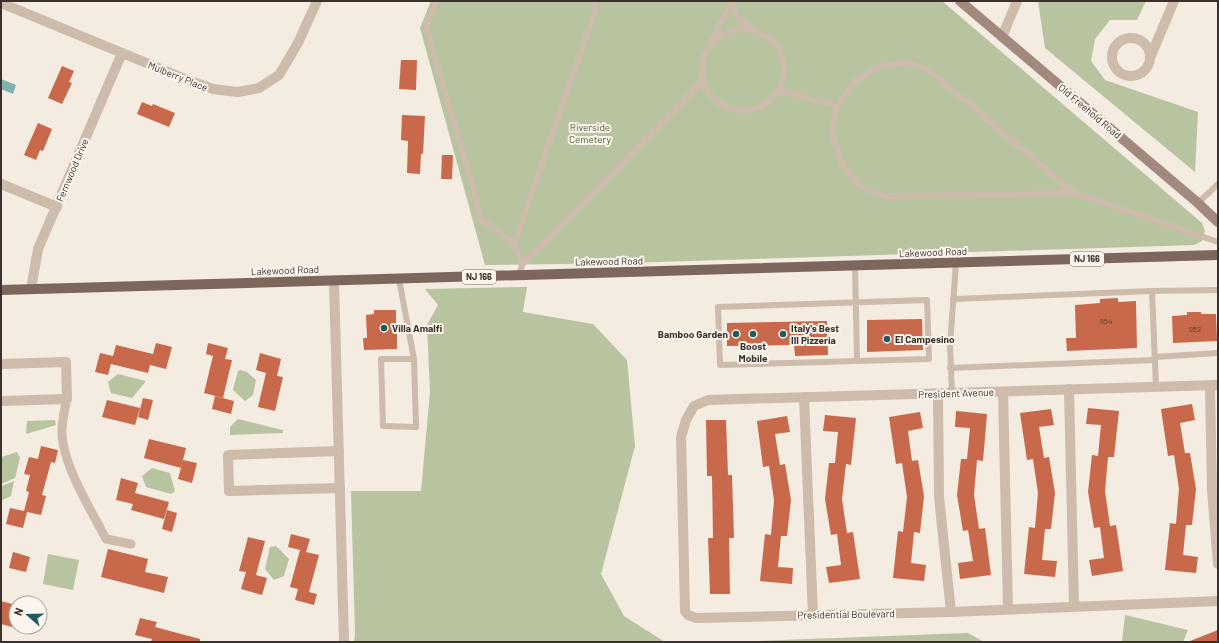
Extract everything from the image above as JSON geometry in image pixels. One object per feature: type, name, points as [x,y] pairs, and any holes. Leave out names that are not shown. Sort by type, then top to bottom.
[{"type":"main road","name":"Old Freehold Road","points":[[960,1],[1198,203],[1218,222]]},
{"type":"main road","name":"Lakewood Road","points":[[1,290],[1218,255]]},
{"type":"street","name":"Mulberry Place","points":[[1,3],[213,89],[238,92],[259,88],[279,75],[298,43],[317,1]]},
{"type":"street","points":[[1002,37],[1017,1]]},
{"type":"street","points":[[1150,59],[1174,1]]},
{"type":"street","name":"Fernwood Drive","points":[[31,289],[38,249],[122,53]]},
{"type":"street","points":[[1,184],[57,207]]},
{"type":"street","points":[[334,281],[344,642]]},
{"type":"street","points":[[1,364],[66,362],[66,400],[62,442],[69,466],[106,538],[131,544]]},
{"type":"street","points":[[1214,386],[1212,490],[1218,564]]},
{"type":"street","name":"President Avenue","points":[[694,406],[708,400],[1214,386]]},
{"type":"street","points":[[1069,389],[1074,606]]},
{"type":"street","points":[[1002,392],[1008,609]]},
{"type":"street","points":[[938,394],[939,497],[951,612]]},
{"type":"street","points":[[804,397],[813,615]]},
{"type":"street","points":[[1,401],[66,400]]},
{"type":"street","name":"Presidential Boulevard","points":[[694,406],[686,420],[681,437],[685,610],[688,615],[696,618],[951,612],[1218,601]]},
{"type":"street","points":[[339,452],[228,455],[229,491],[340,488]]},
{"type":"lane","points":[[437,1],[426,27],[475,195],[480,218],[514,244],[522,265]]},
{"type":"lane","points":[[514,244],[596,8],[594,1]]},
{"type":"lane","points":[[732,2],[738,18],[753,29],[765,34],[774,42],[781,52],[784,64],[784,77],[779,90],[770,101],[758,109],[744,111],[730,109],[717,102],[708,91],[702,78],[702,64],[706,51],[732,2]]},
{"type":"lane","points":[[706,51],[714,40],[722,34],[743,28],[753,29]]},
{"type":"lane","points":[[1074,193],[930,71],[909,63],[882,66],[856,80],[837,106],[832,133],[843,166],[863,188],[885,196],[1074,193],[1218,242]]},
{"type":"lane","points":[[519,275],[522,265],[698,86],[702,78]]},
{"type":"lane","points":[[779,90],[837,106]]},
{"type":"lane","points":[[1198,203],[1218,184]]},
{"type":"lane","points":[[952,393],[950,346],[956,263]]},
{"type":"lane","points":[[855,266],[857,361]]},
{"type":"lane","points":[[398,279],[414,359],[416,427],[383,426],[381,359],[414,359]]},
{"type":"lane","points":[[953,299],[1152,291],[1218,290]]},
{"type":"lane","points":[[1152,291],[1156,387]]},
{"type":"lane","points":[[927,300],[929,359],[720,365],[718,307],[856,303],[927,300]]},
{"type":"lane","points":[[950,368],[1155,358],[1218,353]]},
{"type":"green space","name":"Riverside Cemetery","points":[[431,1],[942,1],[1202,223],[1205,231],[1202,241],[1194,245],[626,263],[485,265],[420,28]]},
{"type":"green space","points":[[1038,1],[1146,1],[1137,20],[1110,20],[1095,39],[1091,61],[1105,80],[1198,112],[1195,172],[1045,48]]},
{"type":"green space","points":[[527,287],[523,312],[593,324],[627,360],[635,446],[601,574],[624,616],[665,642],[354,642],[351,491],[421,491],[430,392],[427,325],[438,305],[425,289]]},
{"type":"green space","points":[[240,370],[247,372],[256,380],[253,395],[245,401],[233,390],[238,371]]},
{"type":"green space","points":[[118,374],[146,381],[132,398],[111,393],[108,382]]},
{"type":"green space","points":[[238,419],[283,430],[283,433],[230,435],[230,427]]},
{"type":"green space","points":[[55,420],[56,425],[26,434],[27,421]]},
{"type":"green space","points":[[17,452],[20,458],[15,478],[1,484],[1,457]]},
{"type":"green space","points":[[152,468],[170,473],[175,491],[171,494],[146,487],[142,476]]},
{"type":"green space","points":[[14,481],[11,496],[1,501],[2,486]]},
{"type":"green space","points":[[276,546],[289,559],[284,576],[274,580],[265,569],[270,547]]},
{"type":"green space","points":[[48,554],[79,560],[73,590],[43,584]]},
{"type":"green space","points":[[1125,615],[1188,630],[1183,642],[1122,642]]},
{"type":"green space","points":[[968,633],[984,642],[729,642]]},
{"type":"water","points":[[1,79],[16,85],[13,94],[1,89]]},
{"type":"building","points":[[401,60],[417,60],[416,90],[399,89]]},
{"type":"building","points":[[62,66],[74,71],[69,82],[72,83],[62,104],[48,98]]},
{"type":"building","points":[[142,102],[152,106],[153,104],[175,113],[169,127],[137,114]]},
{"type":"building","points":[[402,115],[425,116],[423,154],[421,154],[420,174],[407,173],[408,141],[401,140]]},
{"type":"building","points":[[38,123],[52,129],[43,151],[40,150],[36,160],[24,155]]},
{"type":"building","points":[[442,155],[453,155],[452,179],[441,179]]},
{"type":"building","points":[[1118,298],[1118,302],[1136,301],[1137,348],[1067,351],[1066,338],[1076,338],[1075,305],[1100,303],[1100,299]]},
{"type":"building","name":"Villa Amalfi","points":[[374,310],[396,310],[396,323],[401,323],[401,333],[397,333],[397,349],[364,350],[363,338],[367,338],[366,315],[374,314]]},
{"type":"building","points":[[1187,312],[1216,314],[1217,341],[1173,343],[1172,316],[1187,315]]},
{"type":"building","points":[[922,319],[923,350],[867,352],[867,320]]},
{"type":"building","points":[[827,321],[828,355],[795,356],[794,345],[727,346],[727,323]]},
{"type":"building","points":[[156,343],[172,347],[166,369],[150,365],[148,373],[111,364],[108,375],[95,372],[100,353],[113,356],[116,345],[153,354]]},
{"type":"building","points":[[208,343],[228,348],[225,359],[232,360],[223,398],[204,393],[213,356],[206,354]]},
{"type":"building","points":[[260,353],[281,359],[277,376],[283,377],[275,411],[258,407],[266,373],[256,370]]},
{"type":"building","points":[[215,396],[234,401],[231,414],[212,409]]},
{"type":"building","points":[[143,398],[153,400],[148,420],[138,417]]},
{"type":"building","points":[[107,400],[140,408],[135,425],[102,417]]},
{"type":"building","points":[[1192,404],[1195,420],[1180,423],[1185,453],[1190,453],[1196,489],[1192,525],[1186,525],[1183,555],[1198,557],[1196,573],[1165,570],[1170,523],[1176,524],[1179,489],[1174,455],[1168,456],[1161,409]]},
{"type":"building","points":[[1088,408],[1119,411],[1114,457],[1108,457],[1105,491],[1110,526],[1116,525],[1123,571],[1092,576],[1089,560],[1104,558],[1100,527],[1094,528],[1088,492],[1092,455],[1098,456],[1101,425],[1086,424]]},
{"type":"building","points":[[1051,409],[1054,425],[1039,427],[1044,458],[1049,457],[1055,493],[1051,529],[1045,529],[1042,560],[1057,561],[1055,577],[1024,574],[1029,527],[1035,528],[1038,493],[1033,459],[1027,460],[1020,413]]},
{"type":"building","points":[[956,411],[987,414],[983,461],[977,460],[974,495],[979,529],[985,528],[991,575],[960,579],[958,563],[973,561],[968,530],[963,531],[957,495],[961,459],[967,459],[970,428],[955,427]]},
{"type":"building","points":[[920,412],[923,428],[908,431],[912,461],[918,460],[924,496],[920,533],[914,532],[911,563],[926,565],[924,581],[893,578],[898,531],[903,532],[907,497],[902,463],[896,464],[889,417]]},
{"type":"building","points":[[825,415],[856,418],[851,465],[846,464],[842,499],[847,533],[853,532],[860,579],[829,583],[826,567],[841,565],[837,534],[831,535],[825,499],[829,463],[835,463],[838,432],[823,431]]},
{"type":"building","points":[[787,416],[790,432],[775,434],[780,465],[785,464],[791,500],[787,536],[781,536],[778,567],[793,568],[792,584],[760,581],[765,534],[771,535],[774,500],[769,466],[763,467],[757,421]]},
{"type":"building","points":[[706,420],[726,420],[728,475],[732,475],[734,538],[729,538],[730,594],[710,594],[708,538],[713,538],[712,476],[707,476]]},
{"type":"building","points":[[149,439],[186,448],[181,468],[144,458]]},
{"type":"building","points":[[41,446],[58,450],[55,463],[51,462],[42,495],[46,496],[41,515],[27,512],[23,528],[6,524],[10,508],[24,511],[29,492],[26,491],[30,475],[24,474],[29,457],[38,459]]},
{"type":"building","points":[[183,460],[197,463],[192,483],[178,479]]},
{"type":"building","points":[[121,478],[138,483],[135,493],[169,502],[164,519],[131,510],[133,504],[116,500]]},
{"type":"building","points":[[167,510],[177,513],[172,532],[162,529]]},
{"type":"building","points":[[291,534],[310,539],[306,552],[319,555],[309,592],[317,594],[314,605],[295,600],[298,589],[290,587],[300,550],[288,547]]},
{"type":"building","points":[[248,537],[265,541],[256,575],[267,578],[262,595],[241,589],[246,572],[239,571]]},
{"type":"building","points":[[108,549],[148,559],[145,572],[168,577],[164,593],[101,577]]},
{"type":"building","points":[[13,552],[30,557],[26,572],[9,568]]},
{"type":"building","points":[[1,601],[8,603],[8,626],[1,624]]},
{"type":"building","points":[[140,618],[157,622],[155,627],[200,639],[200,642],[151,642],[152,639],[135,635]]},
{"type":"building","points":[[1218,630],[1218,642],[1190,642],[1190,641]]},
{"type":"place","name":"Villa Amalfi","points":[[384,328]]},
{"type":"place","name":"Bamboo Garden","points":[[736,334]]},
{"type":"place","name":"Boost Mobile","points":[[753,334]]},
{"type":"place","name":"Italy's Best III Pizzeria","points":[[783,334]]},
{"type":"place","name":"El Campesino","points":[[887,339]]}]
